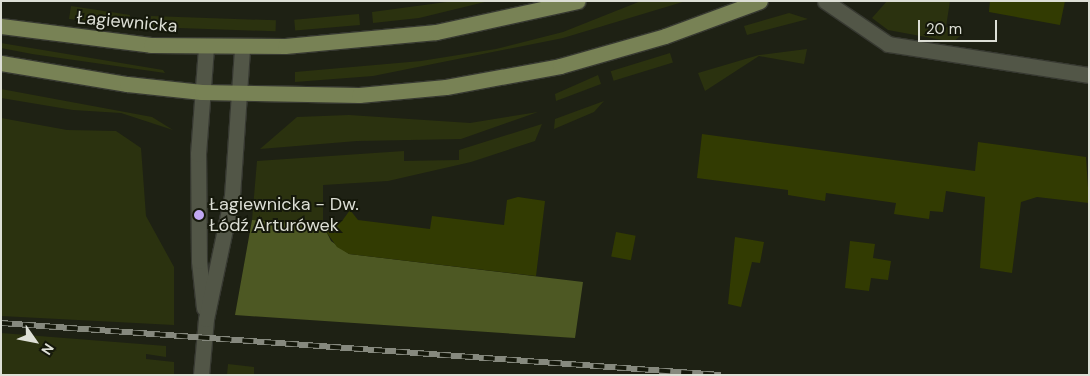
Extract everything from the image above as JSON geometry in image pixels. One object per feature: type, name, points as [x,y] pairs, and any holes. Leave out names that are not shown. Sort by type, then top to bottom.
[{"type":"main road","name":"Łagiewnicka","points":[[1,26],[114,42],[242,48],[350,42],[436,32],[578,1]]},
{"type":"main road","points":[[1,63],[127,84],[202,92],[359,95],[475,83],[597,56],[760,1]]},
{"type":"street","points":[[825,1],[888,44],[1089,75]]},
{"type":"street","points":[[206,47],[198,154],[199,261],[206,319]]},
{"type":"street","points":[[202,375],[206,319],[232,196],[242,48]]},
{"type":"green space","points":[[454,1],[489,1],[419,18],[373,23],[372,12]]},
{"type":"green space","points":[[641,1],[686,1],[563,38],[373,76],[295,82],[295,72],[421,61],[496,49],[563,32]]},
{"type":"green space","points":[[887,1],[950,1],[946,27],[961,30],[960,36],[953,42],[888,30],[872,18]]},
{"type":"green space","points":[[71,6],[130,15],[128,26],[69,19]]},
{"type":"green space","points":[[789,13],[808,19],[747,35],[744,26]]},
{"type":"green space","points":[[359,14],[360,25],[295,31],[294,20]]},
{"type":"green space","points":[[151,16],[276,20],[276,31],[151,27]]},
{"type":"green space","points":[[1,43],[163,70],[165,73],[32,54],[1,48]]},
{"type":"green space","points":[[807,49],[804,64],[759,56],[705,91],[698,73],[759,55]]},
{"type":"green space","points":[[670,53],[673,63],[614,81],[611,71]]},
{"type":"green space","points":[[598,75],[601,84],[556,101],[555,94]]},
{"type":"green space","points":[[1,89],[152,117],[173,130],[121,113],[73,110],[1,98]]},
{"type":"green space","points":[[604,101],[594,112],[554,129],[555,119]]},
{"type":"green space","points":[[538,112],[461,139],[357,141],[260,149],[297,117],[349,115],[470,123]]},
{"type":"green space","points":[[1,118],[67,130],[116,131],[141,148],[146,216],[174,267],[174,325],[1,316]]},
{"type":"green space","points":[[542,124],[535,141],[471,162],[388,181],[323,185],[323,225],[252,220],[257,161],[404,151],[404,161],[459,160],[459,150]]},
{"type":"green space","points":[[252,220],[323,225],[331,241],[349,254],[583,282],[575,338],[235,315]]},
{"type":"green space","points":[[1,333],[166,346],[166,357],[146,354],[146,359],[174,362],[174,375],[1,375]]},
{"type":"green space","points":[[228,364],[254,367],[254,375],[227,375]]},
{"type":"building","points":[[990,1],[1065,1],[1060,25],[989,12]]},
{"type":"building","points":[[702,134],[975,171],[978,142],[1086,157],[1089,203],[1037,197],[1021,202],[1012,273],[980,268],[985,197],[946,191],[943,212],[930,211],[929,219],[894,214],[896,203],[826,193],[825,201],[788,195],[788,190],[697,178]]},
{"type":"building","points":[[518,197],[545,201],[536,276],[349,254],[337,247],[322,226],[342,221],[350,210],[358,220],[430,229],[432,216],[504,225],[507,200]]},
{"type":"building","points":[[616,232],[636,236],[631,260],[611,257]]},
{"type":"building","points":[[735,237],[764,242],[760,263],[752,262],[741,307],[728,304]]},
{"type":"building","points":[[850,241],[875,244],[873,258],[891,261],[888,280],[871,278],[869,291],[845,288]]},
{"type":"railway","points":[[1,323],[721,375]]},
{"type":"place","name":"Łagiewnicka - Dw. Łódź Arturówek","points":[[199,215]]}]
